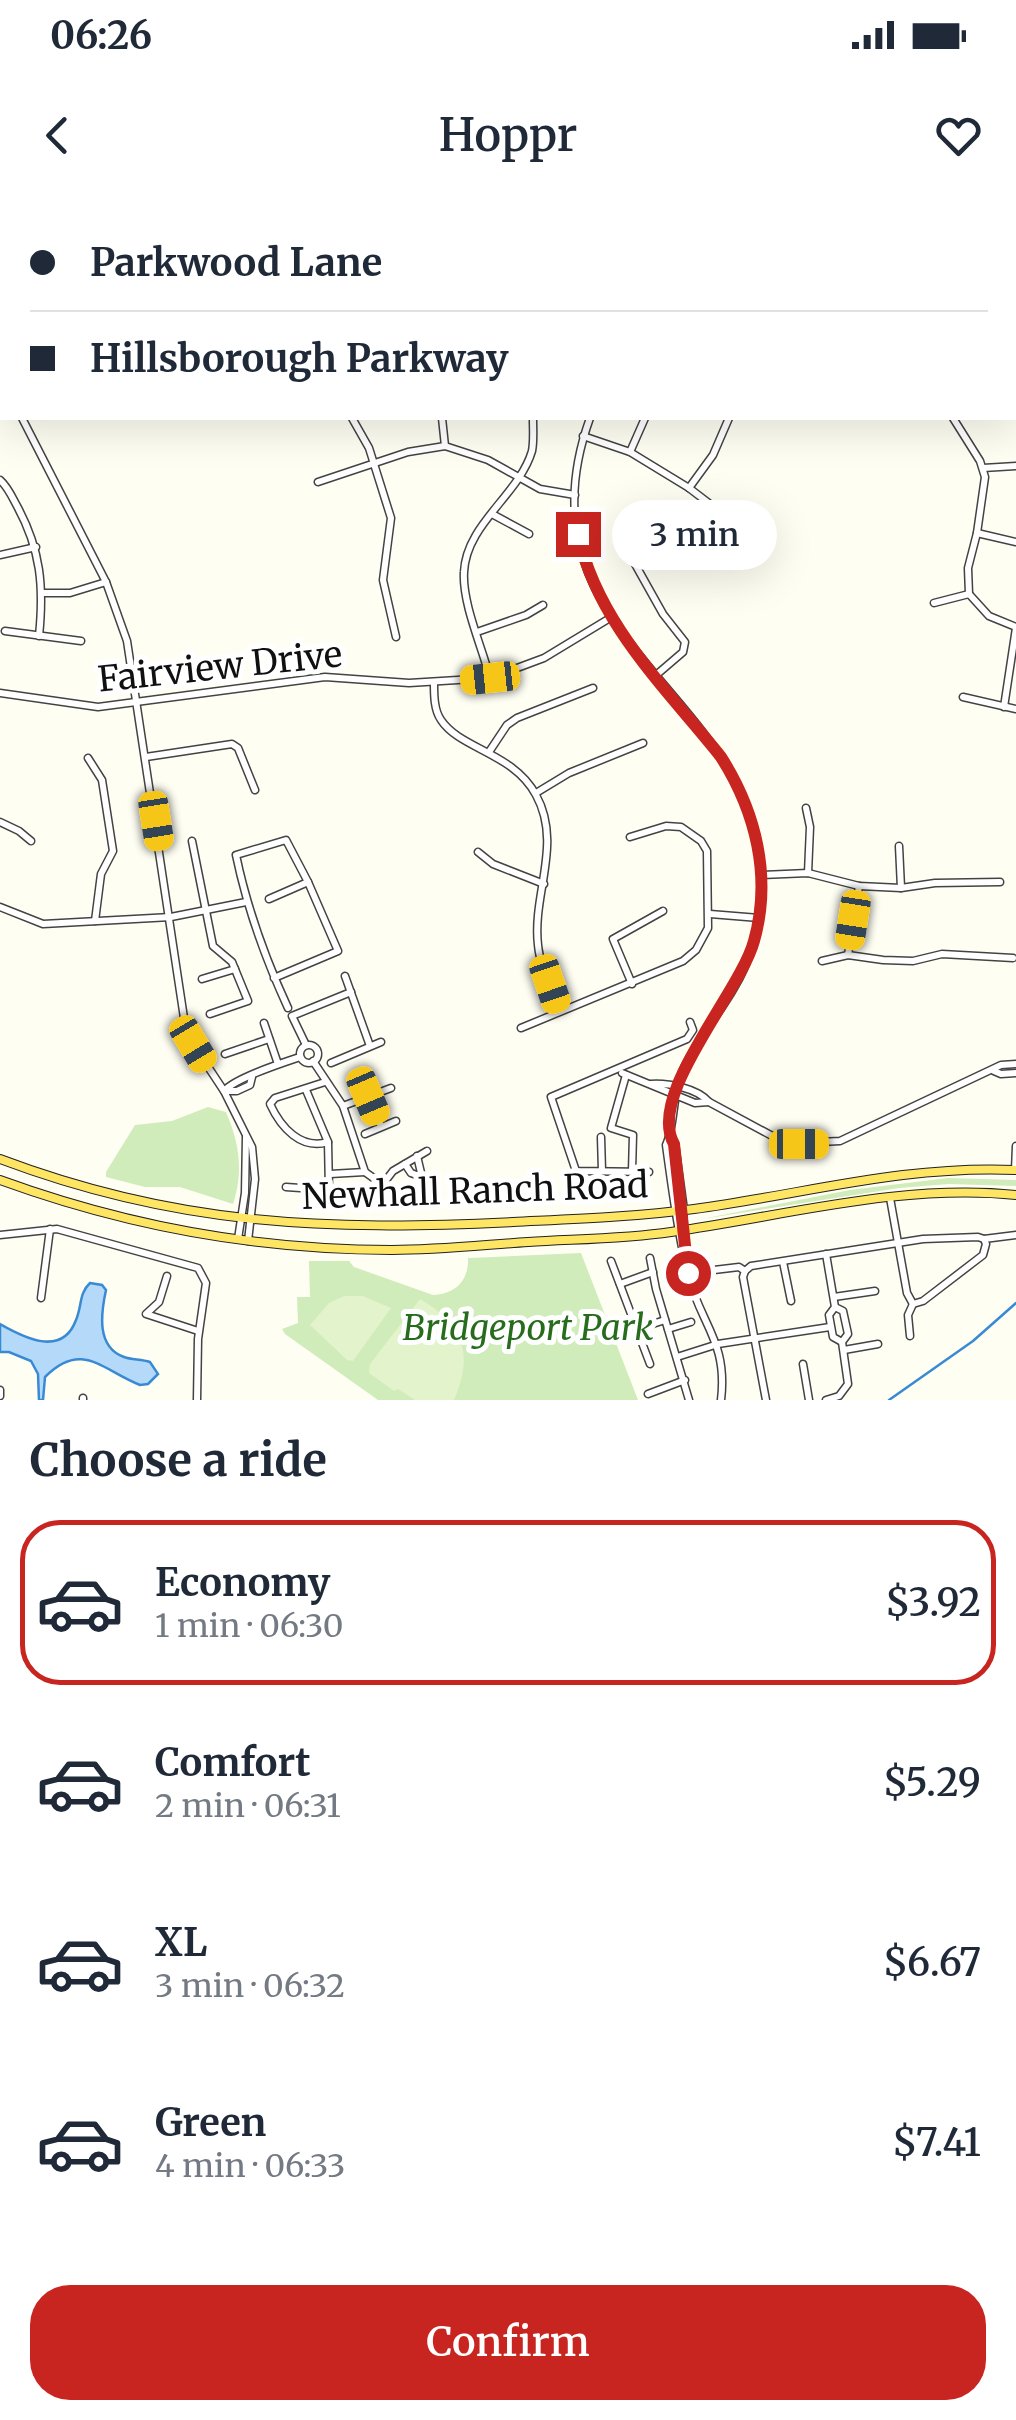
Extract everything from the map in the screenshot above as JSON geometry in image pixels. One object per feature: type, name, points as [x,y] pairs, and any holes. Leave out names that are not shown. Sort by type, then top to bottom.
[{"type":"main road","name":"Newhall Ranch Road","points":[[0,1160],[120,1198],[246,1220],[344,1227],[680,1211],[924,1170],[1015,1170]]},
{"type":"main road","name":"Newhall Ranch Road","points":[[0,1180],[103,1215],[243,1240],[397,1250],[682,1230],[890,1198],[969,1191],[1016,1194]]},
{"type":"street","points":[[23,420],[106,582],[128,641],[188,1032],[224,1091],[255,1162],[243,1240]]},
{"type":"street","points":[[353,420],[373,463],[390,518],[382,580],[396,637]]},
{"type":"street","points":[[442,420],[445,446]]},
{"type":"street","points":[[490,678],[464,587],[464,570],[474,537],[518,478],[532,450],[533,420]]},
{"type":"street","points":[[589,420],[574,496],[582,554],[590,579],[610,618],[737,782],[752,822],[762,875],[754,942],[735,987],[697,1046],[676,1091],[670,1136],[693,1290],[718,1344],[724,1376],[721,1400]]},
{"type":"street","points":[[630,452],[644,420]]},
{"type":"street","points":[[690,488],[714,455],[728,420]]},
{"type":"street","points":[[954,420],[983,468],[985,490],[968,568],[969,594],[989,616],[1016,628],[1004,707]]},
{"type":"street","points":[[583,436],[630,452],[690,488],[722,514]]},
{"type":"street","points":[[318,482],[408,452],[445,446],[488,460],[540,489],[574,496]]},
{"type":"street","points":[[983,468],[1016,466]]},
{"type":"street","points":[[0,480],[28,525],[36,547],[43,593],[39,636]]},
{"type":"street","points":[[492,514],[528,534]]},
{"type":"street","points":[[628,527],[636,564],[685,642],[683,652],[656,676]]},
{"type":"street","points":[[977,533],[1016,542]]},
{"type":"street","points":[[0,555],[36,547]]},
{"type":"street","points":[[43,593],[70,593],[106,582]]},
{"type":"street","points":[[934,604],[969,594]]},
{"type":"street","points":[[478,632],[542,605]]},
{"type":"street","name":"Fairview Drive","points":[[0,693],[98,706],[139,704],[325,677],[434,683],[490,678],[544,658],[610,618]]},
{"type":"street","points":[[6,630],[81,641]]},
{"type":"street","points":[[434,683],[439,718],[452,732],[516,769],[536,793],[546,818],[549,842],[538,944],[559,1011]]},
{"type":"street","points":[[489,752],[507,726],[518,718],[593,688]]},
{"type":"street","points":[[963,697],[1016,710]]},
{"type":"street","points":[[536,793],[569,773],[644,743]]},
{"type":"street","points":[[146,756],[232,744],[238,748],[255,790]]},
{"type":"street","points":[[88,758],[102,780],[112,850],[102,874],[95,921]]},
{"type":"street","points":[[806,808],[810,828],[808,874]]},
{"type":"street","points":[[0,822],[31,841]]},
{"type":"street","points":[[521,1028],[684,960],[702,942],[710,914],[707,851],[701,841],[681,827],[666,826],[630,837]]},
{"type":"street","points":[[274,978],[338,951],[286,840],[236,855],[246,902],[274,978],[306,1045]]},
{"type":"street","points":[[192,842],[213,946],[232,962],[248,1001],[210,1014]]},
{"type":"street","points":[[898,846],[901,888]]},
{"type":"street","points":[[478,852],[493,864],[544,884]]},
{"type":"street","points":[[762,875],[808,874],[859,886],[901,888],[1000,882]]},
{"type":"street","points":[[268,899],[308,882]]},
{"type":"street","points":[[848,955],[859,886]]},
{"type":"street","points":[[0,907],[42,924],[171,917],[246,902]]},
{"type":"street","points":[[632,984],[613,939],[664,911]]},
{"type":"street","points":[[710,914],[759,918]]},
{"type":"street","points":[[822,961],[848,955],[883,960],[913,960],[942,954],[1013,958]]},
{"type":"street","points":[[202,979],[236,969]]},
{"type":"street","points":[[345,976],[370,1046]]},
{"type":"street","points":[[290,1012],[351,992]]},
{"type":"street","points":[[649,1172],[576,1170],[551,1098],[622,1073],[687,1040],[693,1030],[690,1022]]},
{"type":"street","points":[[264,1023],[278,1064]]},
{"type":"street","points":[[225,1054],[270,1039]]},
{"type":"street","points":[[331,1062],[381,1042]]},
{"type":"street","points":[[300,1056],[306,1045]]},
{"type":"street","points":[[306,1045],[317,1051],[314,1061],[343,1106],[365,1172]]},
{"type":"street","points":[[224,1091],[237,1091],[250,1084],[252,1077],[300,1056]]},
{"type":"street","points":[[300,1056],[306,1062],[314,1061]]},
{"type":"street","points":[[622,1073],[676,1091],[695,1103],[709,1102],[776,1138],[822,1144],[857,1136],[1001,1065],[1016,1064]]},
{"type":"street","points":[[994,1071],[1016,1073]]},
{"type":"street","points":[[622,1073],[611,1128],[633,1135],[632,1171]]},
{"type":"street","points":[[326,1082],[275,1098],[270,1104],[285,1128],[302,1143],[328,1142]]},
{"type":"street","points":[[343,1106],[391,1088]]},
{"type":"street","points":[[286,1187],[329,1190],[328,1142],[306,1090]]},
{"type":"street","points":[[368,1096],[380,1126]]},
{"type":"street","points":[[365,1134],[396,1121]]},
{"type":"street","points":[[601,1137],[602,1171]]},
{"type":"street","points":[[1015,1170],[1016,1146]]},
{"type":"street","points":[[384,1184],[393,1171],[428,1151]]},
{"type":"street","points":[[405,1164],[411,1173],[422,1176],[417,1156]]},
{"type":"street","points":[[330,1174],[365,1172],[384,1184],[392,1198]]},
{"type":"street","points":[[890,1198],[907,1293],[913,1304]]},
{"type":"street","points":[[41,1298],[50,1229]]},
{"type":"street","points":[[0,1235],[50,1229],[190,1266],[204,1276],[197,1400]]},
{"type":"street","points":[[766,1400],[742,1277],[751,1266],[949,1237],[984,1240],[1016,1235]]},
{"type":"street","points":[[910,1336],[908,1315],[913,1304],[982,1254],[984,1240]]},
{"type":"street","points":[[826,1254],[836,1307],[843,1311],[848,1334],[843,1346],[848,1384],[839,1396],[826,1400]]},
{"type":"street","points":[[650,1258],[689,1400]]},
{"type":"street","points":[[611,1261],[650,1364]]},
{"type":"street","points":[[783,1262],[791,1302]]},
{"type":"street","points":[[714,1270],[739,1267],[744,1271]]},
{"type":"street","points":[[620,1284],[653,1272]]},
{"type":"street","points":[[166,1276],[159,1302],[146,1314],[198,1331]]},
{"type":"street","points":[[834,1298],[875,1290]]},
{"type":"street","points":[[836,1307],[829,1315],[832,1338],[843,1346],[878,1344]]},
{"type":"street","points":[[637,1330],[665,1320]]},
{"type":"street","points":[[668,1329],[691,1322]]},
{"type":"street","points":[[678,1356],[718,1344],[830,1327]]},
{"type":"street","points":[[803,1364],[809,1400]]},
{"type":"street","points":[[648,1394],[685,1380]]},
{"type":"green space","points":[[208,1107],[226,1112],[234,1135],[239,1169],[233,1204],[180,1187],[145,1187],[106,1177],[135,1125],[172,1121]]},
{"type":"green space","points":[[948,1178],[1016,1180],[1016,1186],[949,1184],[899,1188],[702,1219],[850,1190]]},
{"type":"green space","name":"Bridgeport Park","points":[[581,1253],[638,1400],[378,1400],[282,1329],[298,1323],[297,1297],[310,1297],[309,1261],[349,1261],[354,1267],[433,1295],[460,1284],[468,1258]]},
{"type":"green space","points":[[344,1296],[363,1296],[391,1308],[353,1361],[347,1360],[310,1325],[329,1303]]},
{"type":"green space","points":[[420,1299],[446,1319],[461,1341],[463,1368],[454,1400],[415,1400],[369,1373],[370,1364]]},
{"type":"water","points":[[90,1283],[106,1290],[102,1319],[109,1346],[124,1357],[150,1362],[158,1374],[148,1384],[140,1385],[92,1362],[70,1361],[45,1377],[43,1400],[39,1400],[38,1374],[31,1361],[0,1352],[0,1324],[41,1341],[61,1338],[70,1332]]},
{"type":"waterway","points":[[889,1400],[973,1341],[1016,1303]]},
{"type":"route","points":[[578,534],[590,579],[610,618],[737,782],[759,851],[761,894],[754,942],[735,987],[684,1067],[670,1117],[684,1210],[682,1230],[688,1273]]}]
